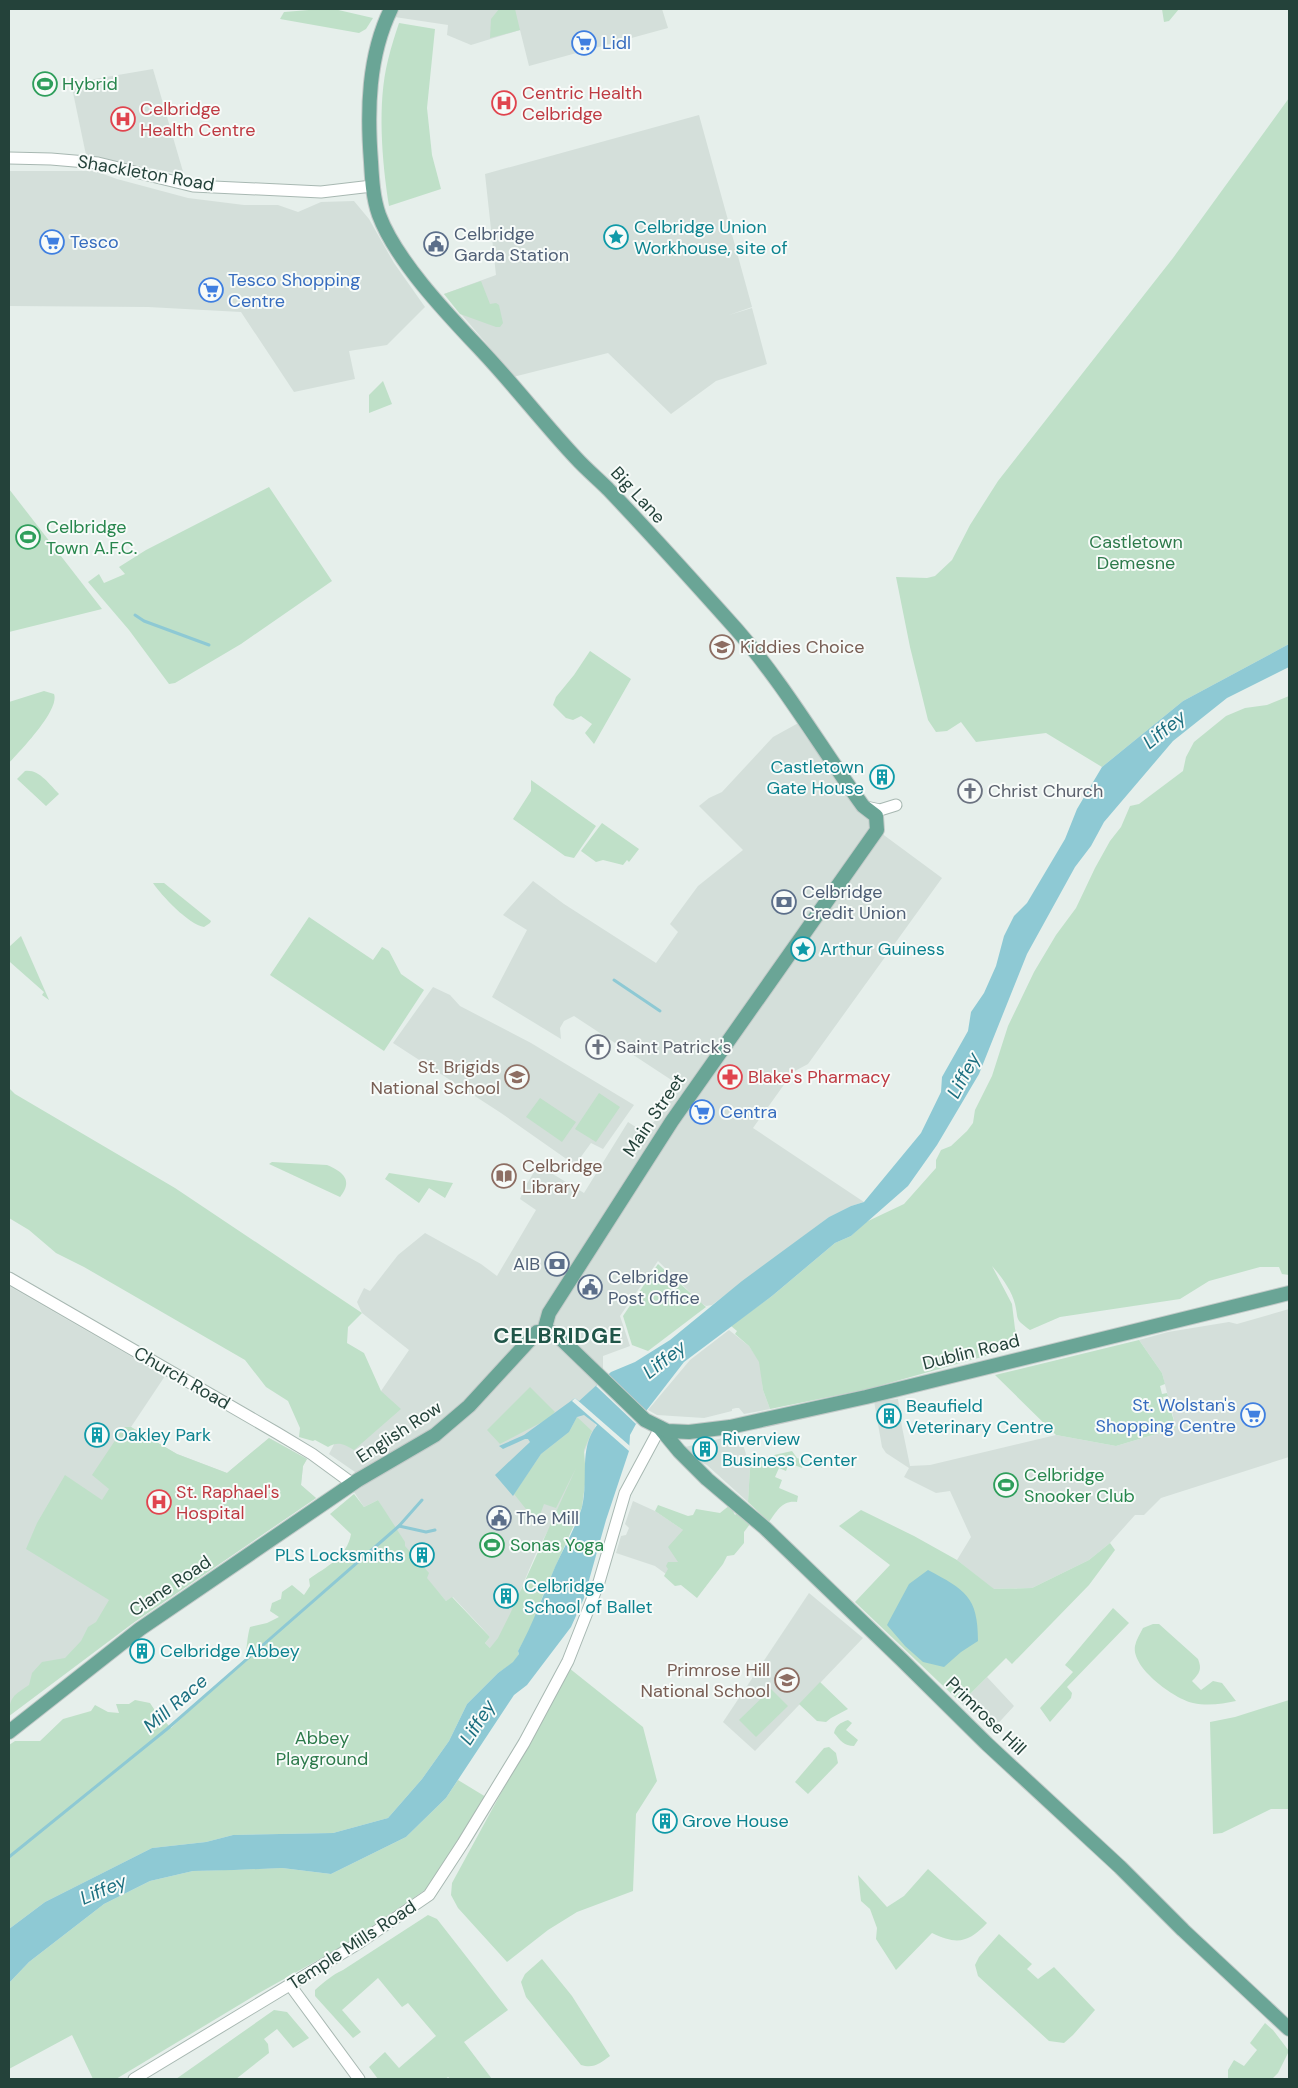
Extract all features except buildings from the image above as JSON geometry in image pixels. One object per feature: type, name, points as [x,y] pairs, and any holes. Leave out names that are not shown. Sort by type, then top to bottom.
[{"type":"main road","name":"Big Lane","points":[[392,9],[373,62],[370,86],[370,146],[372,186],[379,215],[393,242],[435,299],[576,458],[606,487],[737,630],[783,690],[863,806],[876,816],[877,830]]},
{"type":"main road","name":"Main Street","points":[[544,1331],[549,1313],[672,1121],[877,830]]},
{"type":"main road","name":"Dublin Road","points":[[660,1428],[676,1432],[688,1432],[738,1425],[866,1397],[1289,1293]]},
{"type":"main road","points":[[544,1331],[552,1332],[645,1420],[660,1428]]},
{"type":"main road","name":"English Row","points":[[356,1482],[427,1440],[448,1425],[470,1406],[529,1338],[537,1332],[544,1331]]},
{"type":"main road","name":"Primrose Hill","points":[[660,1428],[679,1451],[707,1479],[765,1528],[987,1744],[1120,1867],[1183,1930],[1289,2029]]},
{"type":"main road","name":"Clane Road","points":[[9,1732],[140,1629],[356,1482]]},
{"type":"street","name":"Shackleton Road","points":[[9,158],[51,158],[98,163],[193,186],[322,192],[372,186]]},
{"type":"street","points":[[863,806],[880,810],[896,806]]},
{"type":"street","name":"Church Road","points":[[9,1278],[277,1433],[356,1482]]},
{"type":"street","name":"Temple Mills Road","points":[[134,2079],[290,1985],[394,1920],[429,1895],[459,1850],[524,1743],[572,1651],[599,1582],[625,1493],[643,1456],[660,1428]]},
{"type":"street","points":[[290,1985],[359,2079]]},
{"type":"shaded area","points":[[391,9],[662,9],[668,28],[529,66],[520,30],[471,45],[447,35],[448,25],[388,16]]},
{"type":"shaded area","name":"Celbridge Health Centre","points":[[153,69],[184,175],[86,155],[71,83]]},
{"type":"shaded area","points":[[699,115],[752,307],[729,315],[752,308],[767,364],[716,381],[671,414],[608,353],[513,377],[444,294],[496,275],[485,174]]},
{"type":"shaded area","name":"Tesco Shopping Centre","points":[[9,171],[95,171],[117,179],[188,198],[244,205],[278,205],[298,212],[321,202],[354,201],[369,219],[394,263],[425,307],[387,345],[349,351],[355,379],[294,392],[241,312],[148,307],[9,306]]},
{"type":"shaded area","points":[[802,721],[877,830],[942,878],[808,1064],[793,1072],[753,1128],[864,1202],[829,1217],[712,1305],[706,1306],[701,1303],[658,1261],[620,1316],[630,1346],[603,1356],[603,1380],[579,1401],[596,1425],[559,1510],[537,1551],[521,1589],[517,1616],[496,1654],[485,1643],[490,1637],[482,1628],[453,1597],[446,1601],[425,1577],[378,1500],[364,1507],[352,1489],[355,1472],[329,1454],[342,1429],[381,1391],[409,1350],[362,1313],[357,1302],[364,1288],[370,1291],[398,1255],[425,1233],[481,1264],[497,1276],[536,1210],[520,1199],[538,1165],[584,1193],[628,1122],[645,1133],[666,1106],[679,1085],[574,1016],[564,1021],[560,1028],[561,1039],[492,997],[527,930],[503,915],[533,881],[564,904],[656,963],[678,932],[670,924],[698,886],[743,850],[699,806],[709,798],[722,792],[773,737]]},
{"type":"shaded area","name":"St. Brigids National School","points":[[433,987],[450,995],[460,1006],[531,1043],[634,1105],[603,1149],[591,1143],[575,1165],[501,1113],[393,1043]]},
{"type":"shaded area","name":"St. Raphael's Hospital","points":[[9,1286],[165,1376],[131,1427],[177,1454],[227,1473],[269,1438],[307,1459],[303,1466],[301,1485],[316,1498],[133,1623],[9,1716]]},
{"type":"shaded area","points":[[1289,1309],[1289,1457],[1161,1498],[1144,1515],[1135,1515],[1110,1543],[1089,1560],[1032,1588],[993,1589],[957,1560],[971,1537],[950,1491],[936,1493],[904,1477],[909,1468],[886,1453],[882,1447],[874,1401],[898,1399],[910,1466],[930,1465],[1056,1435],[1116,1446],[1176,1428],[1162,1373],[1139,1340],[1168,1332],[1229,1322],[1237,1324]]},
{"type":"shaded area","points":[[729,1330],[749,1346],[760,1362],[763,1390],[770,1409],[744,1414],[739,1408],[736,1408],[732,1409],[732,1411],[704,1418],[657,1415],[648,1410],[690,1360]]},
{"type":"shaded area","points":[[740,1434],[750,1468],[748,1502],[707,1465],[696,1460],[686,1451],[685,1447]]},
{"type":"shaded area","points":[[633,1501],[655,1511],[689,1534],[681,1585],[655,1566],[616,1553],[621,1536],[626,1535],[629,1528],[625,1524]]},
{"type":"shaded area","name":"Primrose Hill National School","points":[[809,1593],[863,1638],[755,1751],[723,1722]]},
{"type":"shaded area","points":[[987,1677],[1014,1706],[992,1730],[966,1704],[964,1706],[961,1703]]},
{"type":"green space","points":[[334,9],[373,18],[366,29],[359,33],[280,19],[284,12]]},
{"type":"green space","points":[[499,9],[515,9],[520,30],[490,38],[491,19]]},
{"type":"green space","points":[[1162,9],[1179,9],[1169,21],[1164,22]]},
{"type":"green space","points":[[399,23],[435,29],[427,108],[432,155],[441,189],[389,206],[384,171],[382,113],[388,60]]},
{"type":"green space","name":"Castletown Demesne","points":[[1289,98],[1289,644],[1183,701],[1102,767],[1046,733],[976,742],[961,722],[947,731],[936,732],[928,720],[910,647],[896,577],[927,578],[935,576],[952,560],[970,525],[998,481],[1173,258]]},
{"type":"green space","points":[[481,281],[490,304],[496,303],[499,305],[503,323],[500,327],[460,314],[444,294]]},
{"type":"green space","points":[[383,381],[392,404],[369,413],[369,395]]},
{"type":"green space","points":[[269,487],[332,581],[241,644],[175,683],[169,684],[129,630],[88,582],[99,574],[104,583],[125,574],[119,567],[146,550]]},
{"type":"green space","name":"Celbridge Town A.F.C.","points":[[9,489],[102,609],[9,632]]},
{"type":"green space","points":[[590,651],[631,679],[594,744],[585,733],[592,724],[581,716],[573,720],[566,718],[553,705],[556,697]]},
{"type":"green space","points":[[44,691],[54,694],[51,710],[38,730],[9,763],[9,702]]},
{"type":"green space","points":[[1289,696],[1289,1275],[1282,1274],[1279,1267],[1260,1267],[1209,1281],[1180,1299],[1060,1317],[1030,1330],[1018,1319],[1011,1294],[992,1266],[1012,1304],[1015,1329],[1021,1346],[868,1389],[770,1409],[763,1390],[759,1362],[749,1346],[735,1334],[737,1331],[731,1326],[772,1296],[835,1243],[851,1236],[866,1222],[904,1204],[936,1168],[936,1160],[941,1150],[951,1146],[973,1123],[975,1110],[992,1076],[1008,1026],[1034,972],[1056,935],[1076,908],[1095,868],[1110,841],[1121,827],[1130,806],[1139,804],[1183,771],[1186,757],[1194,742],[1226,716],[1245,708],[1267,705]]},
{"type":"green space","points":[[25,771],[35,772],[59,794],[46,806],[17,779]]},
{"type":"green space","points":[[531,780],[596,826],[574,858],[565,856],[513,819],[531,791]]},
{"type":"green space","points":[[602,823],[639,849],[629,862],[627,860],[623,865],[603,860],[596,862],[581,851]]},
{"type":"green space","points":[[153,883],[164,883],[211,921],[210,923],[204,927],[191,921],[162,895]]},
{"type":"green space","points":[[309,917],[373,960],[382,947],[389,951],[401,974],[424,990],[384,1051],[270,975]]},
{"type":"green space","points":[[21,936],[49,1000],[42,995],[44,992],[10,962],[9,964],[9,947]]},
{"type":"green space","points":[[9,1088],[15,1094],[175,1188],[362,1313],[348,1327],[347,1343],[364,1353],[381,1391],[401,1409],[354,1450],[341,1444],[328,1447],[315,1440],[299,1437],[300,1428],[288,1401],[266,1387],[245,1360],[84,1267],[56,1253],[29,1230],[9,1218]]},
{"type":"green space","points":[[599,1093],[620,1107],[596,1142],[575,1129]]},
{"type":"green space","points":[[540,1098],[576,1122],[562,1142],[526,1117]]},
{"type":"green space","points":[[272,1162],[327,1165],[342,1174],[345,1178],[346,1186],[340,1197],[269,1164]]},
{"type":"green space","points":[[389,1173],[453,1183],[445,1198],[429,1188],[419,1203],[385,1179]]},
{"type":"green space","points":[[658,1264],[706,1307],[648,1351],[632,1345],[623,1316]]},
{"type":"green space","points":[[1139,1340],[1162,1373],[1165,1384],[1160,1386],[1162,1394],[1167,1393],[1168,1396],[1163,1397],[1164,1405],[1169,1404],[1176,1428],[1116,1446],[1056,1435],[995,1375]]},
{"type":"green space","points":[[530,1387],[555,1412],[548,1419],[500,1444],[487,1430]]},
{"type":"green space","name":"Abbey Playground","points":[[577,1417],[592,1431],[584,1450],[586,1477],[582,1507],[545,1590],[530,1630],[518,1651],[519,1654],[514,1662],[498,1673],[467,1704],[449,1741],[422,1779],[388,1818],[333,1833],[233,1835],[206,1842],[152,1848],[45,1902],[9,1929],[9,1745],[15,1741],[40,1741],[63,1719],[91,1711],[95,1705],[108,1712],[119,1713],[116,1704],[129,1704],[135,1700],[150,1703],[171,1728],[245,1659],[250,1627],[267,1623],[279,1617],[270,1611],[272,1603],[281,1599],[282,1592],[292,1585],[304,1595],[310,1586],[309,1579],[335,1561],[345,1549],[351,1534],[330,1514],[354,1494],[364,1507],[378,1500],[405,1542],[405,1546],[429,1573],[427,1578],[446,1601],[452,1597],[490,1637],[485,1643],[490,1648],[498,1638],[510,1614],[576,1468],[556,1508],[544,1504],[537,1523],[514,1494],[541,1454],[569,1432]]},
{"type":"green space","points":[[125,1427],[131,1427],[177,1454],[227,1473],[269,1438],[307,1459],[303,1466],[301,1485],[316,1498],[133,1623],[9,1716],[11,1700],[29,1685],[32,1673],[42,1662],[65,1658],[81,1641],[88,1627],[96,1622],[109,1600],[26,1549],[37,1523],[65,1475],[102,1500],[109,1489],[92,1475]]},
{"type":"green space","points":[[792,1451],[797,1458],[805,1461],[802,1468],[789,1463],[786,1471],[779,1468],[775,1477],[782,1480],[779,1488],[798,1496],[797,1502],[787,1503],[777,1510],[769,1522],[748,1502],[750,1468],[747,1466],[748,1461]]},
{"type":"green space","points":[[658,1505],[688,1516],[693,1515],[696,1509],[720,1513],[730,1505],[735,1515],[737,1513],[750,1524],[744,1532],[744,1543],[734,1555],[727,1556],[697,1598],[681,1585],[675,1586],[664,1576],[668,1569],[666,1566],[668,1562],[678,1562],[668,1547],[683,1530],[655,1511]]},
{"type":"green space","points":[[861,1510],[957,1560],[994,1589],[1032,1588],[1089,1560],[1110,1543],[1115,1550],[1089,1585],[1012,1664],[1006,1658],[961,1703],[855,1602],[890,1565],[839,1526]]},
{"type":"green space","points":[[1113,1608],[1129,1623],[1067,1687],[1072,1693],[1071,1698],[1050,1722],[1040,1708],[1073,1672],[1065,1665]]},
{"type":"green space","points":[[1159,1624],[1198,1659],[1200,1671],[1192,1681],[1201,1690],[1213,1681],[1222,1683],[1236,1701],[1215,1704],[1193,1703],[1176,1696],[1147,1673],[1136,1655],[1135,1646],[1143,1628]]},
{"type":"green space","points":[[569,1668],[643,1727],[657,1781],[636,1814],[633,1891],[577,1912],[548,1930],[507,1962],[458,1908],[451,1895],[452,1883]]},
{"type":"green space","points":[[820,1682],[848,1709],[826,1722],[817,1721],[799,1704]]},
{"type":"green space","points":[[771,1689],[788,1706],[756,1737],[739,1720]]},
{"type":"green space","points":[[1289,1700],[1289,1809],[1271,1809],[1222,1833],[1213,1834],[1210,1722],[1235,1717]]},
{"type":"green space","points":[[848,1720],[852,1723],[846,1730],[858,1740],[854,1746],[845,1744],[834,1733],[839,1725]]},
{"type":"green space","points":[[829,1747],[836,1753],[838,1763],[808,1794],[795,1782],[824,1748]]},
{"type":"green space","points":[[458,1780],[486,1797],[463,1842],[425,1890],[343,1946],[259,1993],[116,2079],[93,2079],[72,2035],[9,2069],[9,1983],[29,1962],[104,1904],[150,1881],[193,1871],[282,1868],[331,1874],[406,1837],[446,1798]]},
{"type":"green space","points":[[928,1869],[987,1923],[974,1935],[962,1940],[948,1939],[932,1933],[896,1970],[876,1939],[877,1928],[870,1909],[861,1901],[858,1875],[887,1907],[904,1896]]},
{"type":"green space","points":[[428,1915],[437,1919],[508,2010],[464,2042],[492,2079],[451,2079],[448,2077],[445,2079],[378,2079],[369,2067],[385,2052],[399,2068],[436,2036],[408,2003],[402,2007],[378,1978],[342,2010],[361,2032],[353,2038],[315,1996],[315,1990],[332,1976]]},
{"type":"green space","points":[[999,1934],[1032,1964],[1027,1969],[1038,1979],[1054,1967],[1095,2010],[1064,2043],[1049,2041],[978,1976],[975,1965],[979,1957]]},
{"type":"green space","points":[[542,1959],[572,1996],[610,2056],[600,2063],[593,2066],[581,2065],[526,1997],[521,1982],[525,1974]]},
{"type":"green space","points":[[274,2010],[287,2012],[309,2038],[293,2048],[277,2029],[264,2039],[268,2044],[269,2053],[236,2079],[176,2079]]},
{"type":"green space","points":[[1265,2023],[1273,2030],[1289,2051],[1278,2073],[1272,2079],[1228,2079],[1228,2070],[1234,2060],[1244,2066],[1257,2050],[1250,2043]]},
{"type":"water","name":"Liffey","points":[[1289,644],[1289,667],[1227,698],[1173,741],[1104,822],[1091,846],[1075,867],[1027,954],[979,1074],[937,1145],[908,1186],[851,1236],[835,1243],[772,1296],[684,1362],[636,1424],[630,1435],[629,1451],[606,1520],[584,1598],[571,1627],[527,1685],[514,1695],[446,1798],[406,1837],[331,1874],[282,1868],[193,1871],[150,1881],[104,1904],[29,1962],[9,1983],[9,1929],[45,1902],[152,1848],[206,1842],[233,1835],[333,1833],[388,1818],[422,1779],[449,1741],[467,1704],[498,1673],[513,1662],[519,1654],[518,1651],[582,1507],[586,1454],[591,1434],[597,1425],[584,1415],[577,1417],[569,1432],[541,1454],[513,1496],[495,1475],[530,1442],[528,1439],[525,1439],[503,1449],[499,1446],[524,1435],[575,1398],[579,1401],[611,1372],[635,1362],[670,1340],[742,1281],[829,1217],[864,1202],[921,1133],[941,1092],[942,1077],[968,1031],[971,1012],[984,993],[996,966],[1004,936],[1014,916],[1027,903],[1065,839],[1077,809],[1102,767],[1183,701]]},
{"type":"water","points":[[928,1570],[960,1589],[967,1596],[972,1604],[977,1626],[978,1641],[961,1652],[944,1667],[923,1662],[905,1646],[887,1625],[909,1584]]},
{"type":"pier","points":[[607,1376],[644,1413],[636,1424],[596,1386]]},
{"type":"pier","points":[[575,1398],[630,1446],[629,1451],[572,1401]]},
{"type":"waterway","points":[[135,615],[144,621],[209,645]]},
{"type":"waterway","points":[[614,980],[660,1011]]},
{"type":"waterway","name":"Mill Race","points":[[9,1857],[167,1729],[399,1526],[422,1500]]},
{"type":"waterway","name":"Mill Race","points":[[399,1526],[426,1532],[435,1530]]},
{"type":"place","name":"Lidl","points":[[584,43]]},
{"type":"place","name":"Hybrid","points":[[45,84]]},
{"type":"place","name":"Centric Health Celbridge","points":[[504,103]]},
{"type":"place","name":"Celbridge Health Centre","points":[[123,119]]},
{"type":"place","name":"Celbridge Union Workhouse, site of","points":[[616,237]]},
{"type":"place","name":"Tesco","points":[[52,242]]},
{"type":"place","name":"Celbridge Garda Station","points":[[436,244]]},
{"type":"place","name":"Tesco Shopping Centre","points":[[211,290]]},
{"type":"place","name":"Celbridge Town A.F.C.","points":[[28,537]]},
{"type":"place","name":"Kiddies Choice","points":[[722,647]]},
{"type":"place","name":"Castletown Gate House","points":[[882,777]]},
{"type":"place","name":"Christ Church","points":[[970,791]]},
{"type":"place","name":"Celbridge Credit Union","points":[[784,902]]},
{"type":"place","name":"Arthur Guiness","points":[[803,949]]},
{"type":"place","name":"Saint Patrick's","points":[[598,1047]]},
{"type":"place","name":"St. Brigids National School","points":[[517,1077]]},
{"type":"place","name":"Blake's Pharmacy","points":[[730,1077]]},
{"type":"place","name":"Centra","points":[[702,1112]]},
{"type":"place","name":"Celbridge Library","points":[[504,1176]]},
{"type":"place","name":"AIB","points":[[557,1264]]},
{"type":"place","name":"Celbridge Post Office","points":[[590,1287]]},
{"type":"place","name":"St. Wolstan's Shopping Centre","points":[[1253,1415]]},
{"type":"place","name":"Beaufield Veterinary Centre","points":[[889,1416]]},
{"type":"place","name":"Oakley Park","points":[[97,1435]]},
{"type":"place","name":"Riverview Business Center","points":[[705,1449]]},
{"type":"place","name":"Celbridge Snooker Club","points":[[1006,1485]]},
{"type":"place","name":"St. Raphael's Hospital","points":[[159,1502]]},
{"type":"place","name":"The Mill","points":[[499,1518]]},
{"type":"place","name":"Sonas Yoga","points":[[492,1545]]},
{"type":"place","name":"PLS Locksmiths","points":[[422,1555]]},
{"type":"place","name":"Celbridge School of Ballet","points":[[506,1596]]},
{"type":"place","name":"Celbridge Abbey","points":[[142,1651]]},
{"type":"place","name":"Primrose Hill National School","points":[[787,1680]]},
{"type":"place","name":"Grove House","points":[[665,1821]]},
{"type":"district","name":"CELBRIDGE","points":[[558,1335]]}]
